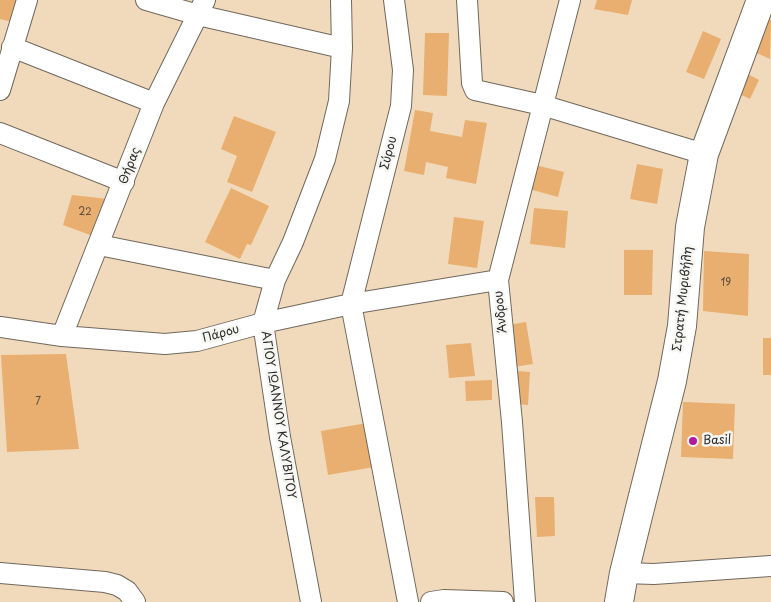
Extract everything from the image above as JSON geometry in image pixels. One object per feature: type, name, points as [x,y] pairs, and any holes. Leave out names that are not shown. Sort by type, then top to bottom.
[{"type":"main road","name":"Στρατή Μυριβήλη","points":[[619,602],[624,573],[672,381],[682,326],[690,227],[704,154],[761,0]]},
{"type":"street","points":[[0,90],[26,0]]},
{"type":"street","points":[[146,0],[201,8],[342,48]]},
{"type":"street","name":"ΑΓΙΟΥ ΙΩΑΝΝΟΥ ΚΑΛΥΒΙΤΟΥ","points":[[311,602],[280,437],[263,323],[275,280],[293,242],[324,160],[339,100],[342,48],[341,0]]},
{"type":"street","name":"Σύρου","points":[[351,304],[402,106],[403,70],[394,0]]},
{"type":"street","points":[[467,0],[472,82],[476,90],[542,105],[704,154]]},
{"type":"street","name":"Άνδρου","points":[[525,602],[512,422],[498,280],[570,0]]},
{"type":"street","name":"Θήρας","points":[[62,336],[154,103],[201,8]]},
{"type":"street","points":[[12,47],[154,103]]},
{"type":"street","points":[[0,134],[124,182]]},
{"type":"street","points":[[99,245],[275,280]]},
{"type":"street","name":"Πάρου","points":[[0,327],[62,336],[165,344],[197,341],[263,323],[351,304],[498,280]]},
{"type":"street","points":[[351,304],[408,602]]},
{"type":"street","points":[[624,573],[654,574],[742,570],[771,566]]},
{"type":"street","points":[[0,573],[105,582],[117,585],[126,591],[135,602]]},
{"type":"street","points":[[431,602],[444,600],[489,601]]},
{"type":"building","points":[[0,0],[17,0],[12,22],[0,19]]},
{"type":"building","points":[[597,0],[632,0],[628,15],[594,9]]},
{"type":"building","points":[[767,18],[771,20],[770,59],[752,51]]},
{"type":"building","points":[[703,31],[721,39],[704,79],[686,72]]},
{"type":"building","points":[[425,33],[449,33],[447,96],[423,95]]},
{"type":"building","points":[[744,72],[759,80],[750,99],[735,92]]},
{"type":"building","points":[[415,110],[433,113],[430,131],[462,137],[465,120],[487,123],[476,184],[446,178],[448,167],[426,162],[424,175],[404,171]]},
{"type":"building","points":[[234,116],[276,132],[252,192],[227,182],[237,156],[221,149]]},
{"type":"building","points":[[637,164],[663,169],[657,204],[630,199]]},
{"type":"building","points":[[535,165],[564,172],[558,197],[529,189]]},
{"type":"building","points":[[231,188],[269,206],[251,245],[247,244],[240,259],[205,242]]},
{"type":"building","points":[[72,195],[108,199],[93,236],[63,225]]},
{"type":"building","points":[[534,208],[568,211],[565,248],[530,244]]},
{"type":"building","points":[[454,217],[484,221],[477,268],[448,264]]},
{"type":"building","points":[[624,250],[653,250],[652,295],[624,295]]},
{"type":"building","points":[[704,251],[749,254],[748,316],[703,311]]},
{"type":"building","points":[[526,322],[533,364],[514,367],[508,325]]},
{"type":"building","points":[[763,338],[771,338],[771,375],[763,375]]},
{"type":"building","points":[[471,343],[475,376],[449,378],[446,345]]},
{"type":"building","points":[[66,354],[79,449],[7,452],[1,355]]},
{"type":"building","points":[[517,371],[530,372],[528,405],[515,404]]},
{"type":"building","points":[[492,380],[492,400],[466,401],[465,381]]},
{"type":"building","points":[[683,402],[735,404],[733,459],[681,457]]},
{"type":"building","points":[[367,423],[374,467],[328,475],[321,431]]},
{"type":"building","points":[[535,497],[554,497],[555,536],[537,537]]},
{"type":"place","name":"Basil","points":[[693,441]]}]
